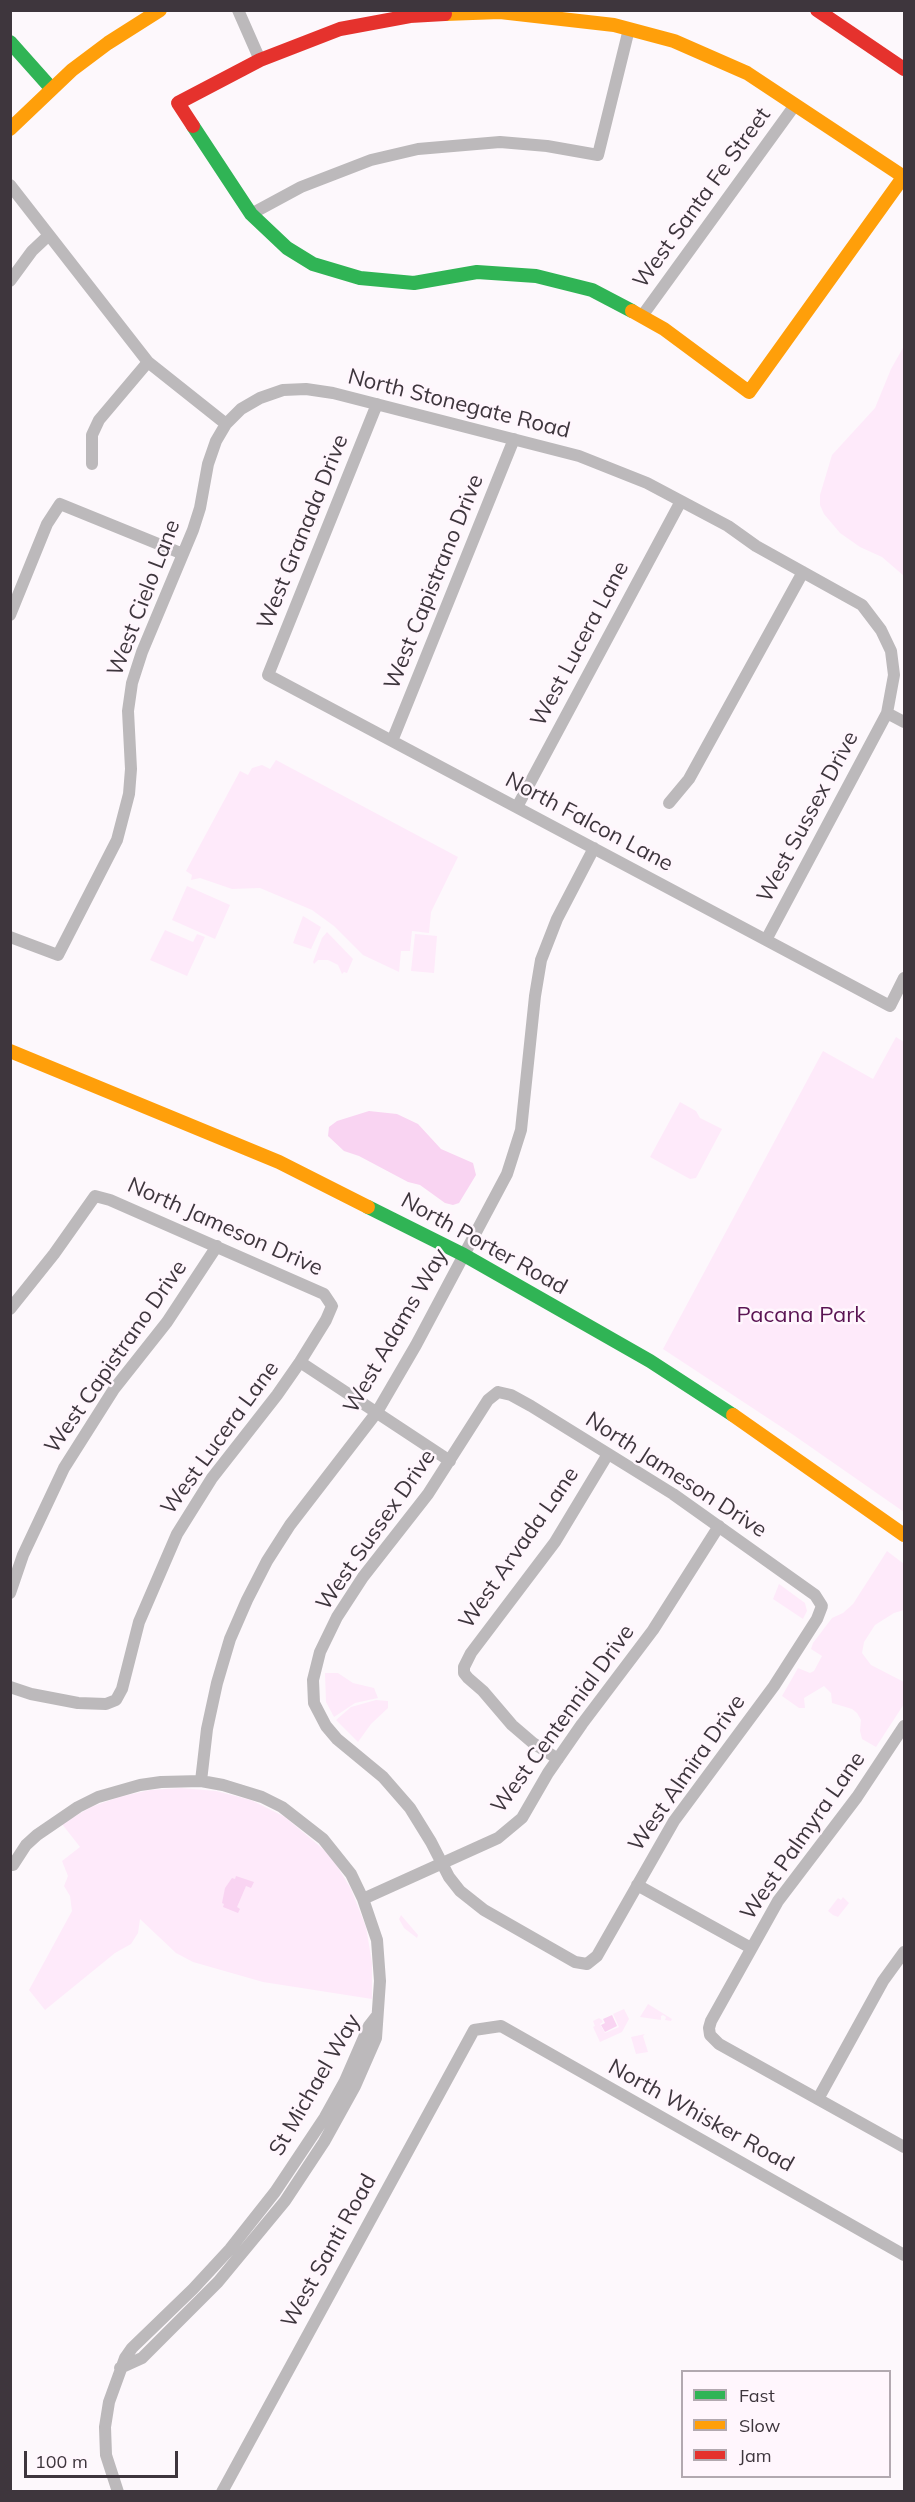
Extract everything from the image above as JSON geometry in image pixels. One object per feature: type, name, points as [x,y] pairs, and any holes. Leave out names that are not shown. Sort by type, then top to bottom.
[{"type":"street","points":[[10,129],[51,87],[108,43],[160,10]]},
{"type":"street","points":[[238,10],[260,60]]},
{"type":"street","points":[[817,10],[904,69]]},
{"type":"street","points":[[500,12],[614,25],[674,41],[747,73],[904,176],[750,392],[642,316],[592,290],[536,276],[477,272],[414,283],[360,278],[313,264],[287,248],[251,214],[178,103],[260,60],[340,29],[410,16],[500,12]]},
{"type":"street","points":[[251,214],[301,187],[371,160],[418,149],[500,142],[547,146],[598,156],[629,29]]},
{"type":"street","points":[[10,42],[51,87]]},
{"type":"street","name":"West Santa Fe Street","points":[[642,316],[795,105]]},
{"type":"street","points":[[10,185],[148,362],[226,424]]},
{"type":"street","points":[[10,281],[32,251],[49,235]]},
{"type":"street","points":[[92,464],[92,435],[99,420],[148,362]]},
{"type":"street","name":"North Stonegate Road","points":[[226,424],[241,409],[260,398],[283,390],[306,388],[579,456],[617,470],[728,526],[756,546],[862,605],[881,630],[891,651],[894,675],[887,713]]},
{"type":"street","name":"West Granada Drive","points":[[268,675],[377,404]]},
{"type":"street","name":"West Cielo Lane","points":[[10,937],[58,956],[117,840],[129,794],[131,769],[128,711],[132,683],[142,652],[200,508],[213,448],[226,424]]},
{"type":"street","name":"West Capistrano Drive","points":[[392,741],[514,439]]},
{"type":"street","name":"West Lucera Lane","points":[[517,807],[681,501]]},
{"type":"street","points":[[10,615],[47,524],[60,504],[183,554]]},
{"type":"street","points":[[669,802],[689,778],[803,572]]},
{"type":"street","name":"North Falcon Lane","points":[[268,675],[890,1006],[904,978]]},
{"type":"street","points":[[887,713],[904,722]]},
{"type":"street","name":"West Sussex Drive","points":[[766,940],[887,713]]},
{"type":"street","name":"West Adams Way","points":[[201,1781],[207,1729],[217,1683],[230,1639],[247,1600],[267,1561],[291,1525],[377,1412],[464,1255],[514,1156],[521,1130],[541,960],[557,918],[594,848]]},
{"type":"street","name":"North Porter Road","points":[[10,1051],[279,1162],[464,1255],[650,1361],[713,1401],[904,1535]]},
{"type":"street","name":"North Jameson Drive","points":[[10,1309],[54,1254],[95,1196],[110,1200],[324,1294],[332,1306]]},
{"type":"street","name":"West Capistrano Drive","points":[[10,1593],[33,1533],[64,1468],[114,1389],[167,1322],[217,1246]]},
{"type":"street","name":"West Lucera Lane","points":[[10,1687],[31,1694],[78,1703],[106,1704],[116,1700],[122,1689],[139,1622],[177,1534],[212,1478],[300,1362],[332,1306]]},
{"type":"street","points":[[300,1362],[450,1461]]},
{"type":"street","name":"West Sussex Drive","points":[[442,1863],[410,1808],[383,1777],[337,1739],[326,1726],[314,1703],[313,1680],[320,1652],[337,1617],[363,1577],[404,1527],[450,1461],[488,1400],[498,1392]]},
{"type":"street","name":"North Jameson Drive","points":[[498,1392],[511,1395],[719,1526],[815,1595],[822,1606]]},
{"type":"street","name":"West Arvada Lane","points":[[558,1759],[533,1743],[512,1725],[483,1691],[468,1678],[464,1673],[464,1667],[471,1653],[555,1542],[608,1454]]},
{"type":"street","name":"West Centennial Drive","points":[[363,1899],[511,1830],[522,1818],[582,1724],[654,1630],[719,1526]]},
{"type":"street","name":"West Almira Drive","points":[[442,1863],[449,1877],[472,1902],[576,1962],[587,1964],[597,1956],[674,1821],[774,1686],[817,1619],[822,1606]]},
{"type":"street","name":"West Palmyra Lane","points":[[818,2099],[719,2044],[710,2035],[711,2021],[778,1901],[857,1797],[904,1726]]},
{"type":"street","points":[[13,1865],[26,1845],[36,1835],[78,1807],[98,1797],[140,1785],[201,1781],[262,1797],[305,1823],[339,1858],[363,1899]]},
{"type":"street","points":[[637,1885],[751,1948]]},
{"type":"street","name":"St Michael Way","points":[[118,2492],[106,2455],[105,2427],[120,2368],[132,2348],[207,2275],[275,2193],[325,2117],[345,2081],[369,2026],[376,2017],[380,1981],[379,1961],[376,1940],[363,1899]]},
{"type":"street","points":[[904,1952],[883,1981],[818,2099],[904,2147]]},
{"type":"street","name":"North Whisker Road","points":[[474,2030],[501,2026],[904,2255]]},
{"type":"street","name":"West Santi Road","points":[[222,2492],[474,2030]]},
{"type":"green space","points":[[904,346],[904,576],[882,557],[860,547],[840,533],[824,514],[820,505],[820,495],[832,455],[875,408],[891,369]]},
{"type":"green space","points":[[276,760],[458,857],[431,912],[429,933],[412,931],[410,951],[401,951],[399,972],[363,955],[334,926],[312,910],[260,888],[232,889],[200,878],[191,880],[192,875],[186,871],[240,771],[248,775],[252,768],[262,765],[270,769]]},
{"type":"green space","points":[[187,886],[230,905],[215,939],[172,920]]},
{"type":"green space","points":[[303,916],[321,927],[311,949],[293,943]]},
{"type":"green space","points":[[165,930],[193,942],[197,934],[205,937],[187,976],[150,960]]},
{"type":"green space","points":[[327,932],[353,959],[347,973],[342,974],[338,965],[328,960],[318,960],[314,964],[313,962],[322,938]]},
{"type":"green space","points":[[415,934],[437,936],[434,973],[411,971]]},
{"type":"green space","name":"Pacana Park","points":[[896,1037],[904,1042],[904,1512],[792,1434],[663,1349],[823,1051],[873,1079]]},
{"type":"green space","points":[[680,1102],[696,1111],[700,1118],[722,1129],[696,1178],[690,1179],[650,1157]]},
{"type":"green space","points":[[887,1551],[904,1564],[904,1610],[894,1613],[875,1625],[864,1642],[862,1653],[871,1665],[904,1682],[904,1704],[876,1747],[862,1739],[861,1720],[857,1713],[852,1709],[832,1703],[831,1693],[824,1686],[804,1698],[805,1708],[799,1708],[782,1696],[798,1668],[810,1673],[814,1671],[822,1656],[811,1649],[813,1643],[832,1618],[843,1613],[853,1604]]},
{"type":"green space","points":[[779,1584],[805,1603],[807,1611],[803,1619],[773,1599]]},
{"type":"green space","points":[[325,1673],[338,1673],[353,1683],[374,1688],[378,1698],[355,1703],[334,1717],[326,1702]]},
{"type":"green space","points":[[376,1700],[388,1701],[388,1708],[371,1724],[358,1742],[336,1720],[351,1707]]},
{"type":"green space","points":[[181,1788],[216,1791],[251,1800],[285,1817],[334,1861],[351,1889],[366,1927],[372,1963],[372,1999],[263,1982],[193,1962],[176,1953],[140,1919],[138,1933],[131,1944],[115,1953],[45,2010],[29,1990],[72,1911],[70,1896],[64,1886],[68,1876],[62,1861],[80,1847],[62,1824],[91,1807],[119,1797],[150,1790]]},
{"type":"green space","points":[[843,1897],[849,1903],[838,1917],[828,1911],[838,1898],[841,1900]]},
{"type":"green space","points":[[401,1915],[418,1935],[417,1938],[404,1928],[399,1919]]},
{"type":"green space","points":[[648,2004],[672,2019],[671,2021],[665,2020],[666,2017],[663,2015],[661,2020],[640,2017]]},
{"type":"green space","points":[[624,2009],[629,2019],[622,2032],[600,2042],[593,2027],[595,2026],[593,2021],[599,2018],[602,2020],[600,2024],[605,2033],[619,2027],[613,2014]]},
{"type":"green space","points":[[645,2034],[643,2036],[648,2052],[636,2054],[631,2037]]},
{"type":"shaded area","points":[[369,1111],[397,1114],[418,1124],[441,1149],[473,1163],[476,1175],[459,1203],[453,1205],[445,1203],[420,1185],[408,1182],[359,1156],[344,1151],[328,1136],[329,1127],[337,1121]]},
{"type":"shaded area","points":[[236,1876],[254,1882],[251,1888],[246,1886],[237,1907],[240,1909],[238,1913],[223,1907],[222,1903],[225,1888]]},
{"type":"shaded area","points":[[612,2015],[617,2026],[605,2032],[601,2025],[605,2023],[603,2019]]},
{"type":"traffic: fast","points":[[10,42],[51,88]]},
{"type":"traffic: fast","points":[[193,126],[251,214],[287,248],[313,264],[360,278],[414,283],[477,272],[536,276],[592,290],[632,311]]},
{"type":"traffic: fast","points":[[368,1207],[464,1255],[650,1361],[733,1415]]},
{"type":"traffic: slow","points":[[10,129],[72,70],[108,43],[160,10]]},
{"type":"traffic: slow","points":[[445,14],[500,12],[614,25],[674,41],[747,73],[904,177]]},
{"type":"traffic: slow","points":[[632,311],[664,329],[749,392],[904,176]]},
{"type":"traffic: slow","points":[[10,1051],[279,1162],[368,1207]]},
{"type":"traffic: slow","points":[[733,1415],[904,1535]]},
{"type":"traffic: jam","points":[[817,10],[904,69]]},
{"type":"traffic: jam","points":[[193,126],[178,103],[260,60],[340,29],[410,16],[445,14]]}]
